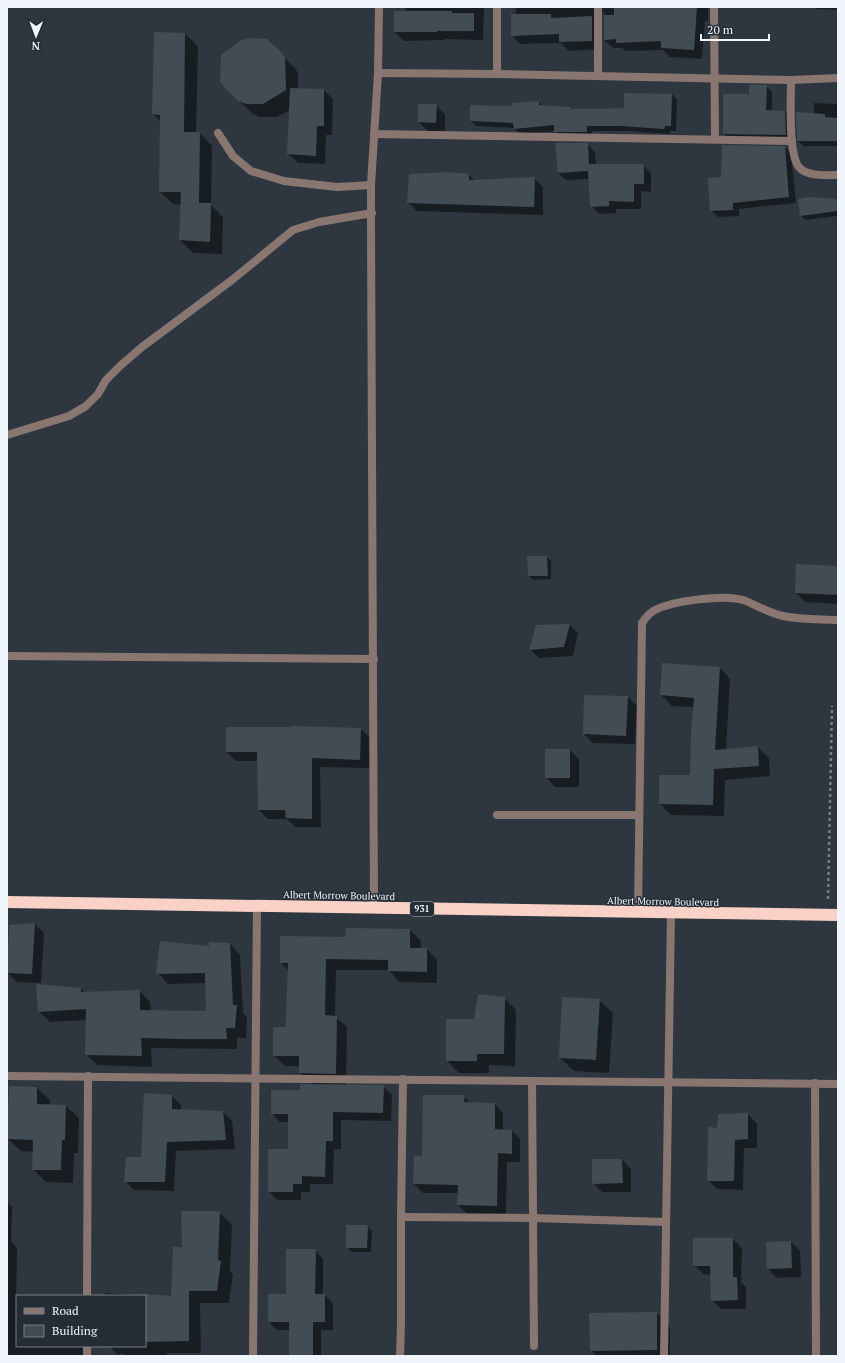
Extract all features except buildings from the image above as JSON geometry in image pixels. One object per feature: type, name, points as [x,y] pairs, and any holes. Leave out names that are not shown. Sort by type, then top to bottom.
[{"type":"highway","name":"Albert Morrow Boulevard","points":[[7,902],[833,915]]},
{"type":"street","points":[[374,908],[374,659],[370,228],[372,213],[371,185],[378,73],[379,7]]},
{"type":"street","points":[[497,7],[497,74]]},
{"type":"street","points":[[598,7],[598,76]]},
{"type":"street","points":[[714,7],[714,139]]},
{"type":"street","points":[[378,73],[791,80],[838,78]]},
{"type":"street","points":[[791,80],[792,141],[795,160],[800,168],[808,173],[838,175]]},
{"type":"street","points":[[218,133],[233,156],[251,171],[284,181],[337,187],[371,185]]},
{"type":"street","points":[[374,134],[792,141]]},
{"type":"street","points":[[7,435],[69,416],[86,406],[98,394],[106,380],[142,347],[232,280],[293,230],[319,222],[372,213]]},
{"type":"street","points":[[638,912],[642,622],[648,614],[656,609],[671,604],[706,598],[728,597],[742,600],[768,612],[783,616],[798,619],[838,620]]},
{"type":"street","points":[[7,656],[374,659]]},
{"type":"street","points":[[497,815],[639,816]]},
{"type":"street","points":[[253,1356],[257,906]]},
{"type":"street","points":[[664,1356],[671,913]]},
{"type":"street","points":[[7,1076],[838,1084]]},
{"type":"street","points":[[87,1295],[88,1076]]},
{"type":"street","points":[[400,1356],[400,1217],[403,1079]]},
{"type":"street","points":[[532,1082],[534,1346]]},
{"type":"street","points":[[815,1083],[816,1356]]},
{"type":"street","points":[[400,1217],[532,1218],[666,1222]]},
{"type":"path","points":[[832,706],[833,915]]}]
